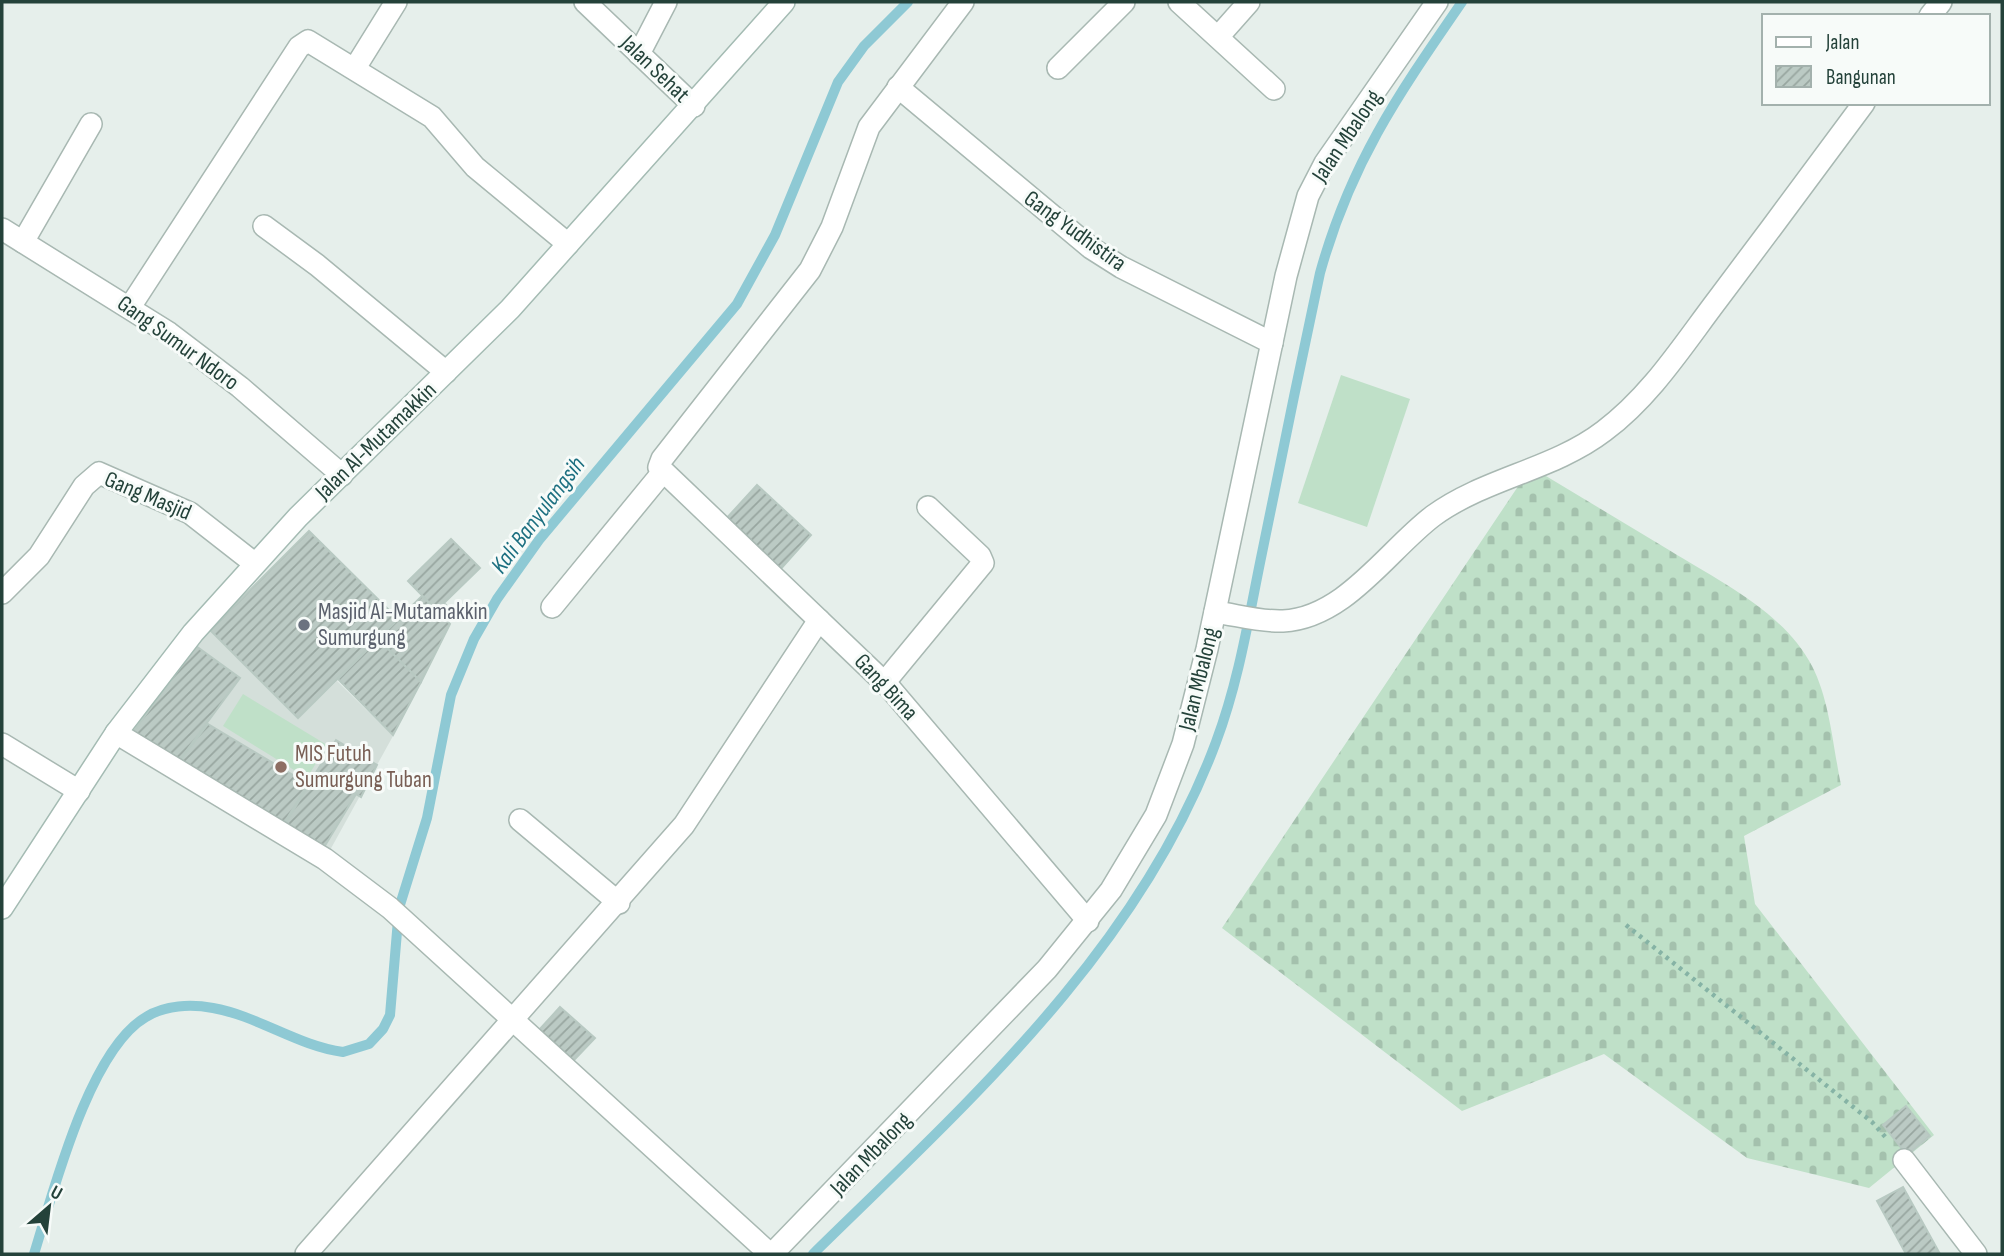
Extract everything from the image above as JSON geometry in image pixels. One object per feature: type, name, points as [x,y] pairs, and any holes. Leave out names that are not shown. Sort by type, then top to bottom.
[{"type":"street","points":[[355,68],[396,2]]},
{"type":"street","name":"Jalan Sehat","points":[[585,2],[694,106]]},
{"type":"street","points":[[639,54],[666,2]]},
{"type":"street","name":"Jalan Al-Mutamakkin","points":[[2,908],[116,733],[193,633],[254,563],[446,372],[568,244],[694,106],[784,2]]},
{"type":"street","points":[[552,607],[662,473],[659,465],[662,458],[758,340],[819,257],[864,137],[898,87],[963,2]]},
{"type":"street","points":[[1058,68],[1124,2]]},
{"type":"street","points":[[1179,2],[1274,89]]},
{"type":"street","points":[[1218,37],[1249,2]]},
{"type":"street","name":"Jalan Mbalong","points":[[771,1254],[986,1035],[1088,921],[1141,843],[1170,782],[1223,613],[1272,343],[1294,241],[1313,183],[1427,5]]},
{"type":"street","points":[[130,307],[301,45],[311,42],[437,120],[475,167],[568,244]]},
{"type":"street","name":"Gang Yudhistira","points":[[898,87],[1064,229],[1100,254],[1272,343]]},
{"type":"street","points":[[1223,613],[1265,619],[1298,619],[1328,606],[1453,504],[1490,484],[1573,451],[1613,424],[1661,374],[1863,105]]},
{"type":"street","points":[[23,242],[91,124]]},
{"type":"street","points":[[264,226],[317,265],[446,372]]},
{"type":"street","name":"Gang Sumur Ndoro","points":[[2,229],[130,307],[240,387],[342,475]]},
{"type":"street","name":"Gang Masjid","points":[[2,593],[39,556],[84,486],[99,473],[144,490],[202,520],[254,563]]},
{"type":"street","name":"Gang Bima","points":[[662,473],[884,683],[1088,921]]},
{"type":"street","points":[[884,683],[983,564],[980,556],[928,506]]},
{"type":"street","points":[[306,1254],[619,903],[691,816],[819,620]]},
{"type":"street","points":[[116,733],[351,877],[431,944],[771,1254]]},
{"type":"street","points":[[2,744],[79,791]]},
{"type":"street","points":[[520,820],[619,903]]},
{"type":"street","points":[[1904,1160],[1976,1254]]},
{"type":"path","points":[[1626,925],[1872,1122],[1904,1160]]},
{"type":"shaded area","name":"MIS Futuh Sumurgung Tuban","points":[[208,628],[298,719],[337,681],[393,736],[329,852],[129,734]]},
{"type":"green space","points":[[1341,375],[1410,399],[1367,527],[1298,503]]},
{"type":"green space","points":[[1531,467],[1749,599],[1785,629],[1812,666],[1827,709],[1841,785],[1744,836],[1755,904],[1934,1135],[1869,1188],[1747,1158],[1604,1054],[1462,1111],[1222,928]]},
{"type":"green space","points":[[243,694],[327,745],[307,778],[223,726]]},
{"type":"building","points":[[757,485],[811,535],[778,572],[724,521]]},
{"type":"building","name":"Masjid Al-Mutamakkin Sumurgung","points":[[309,531],[398,619],[298,718],[210,630]]},
{"type":"building","points":[[451,539],[480,568],[444,603],[454,613],[447,621],[408,581]]},
{"type":"building","points":[[422,596],[450,624],[421,682],[378,639]]},
{"type":"building","points":[[378,639],[421,682],[393,735],[338,679]]},
{"type":"building","points":[[196,646],[240,678],[178,762],[131,735]]},
{"type":"building","points":[[208,724],[308,784],[283,825],[178,763]]},
{"type":"building","points":[[336,740],[377,765],[361,797],[317,771]]},
{"type":"building","points":[[317,771],[356,794],[323,849],[284,826]]},
{"type":"building","points":[[560,1007],[595,1038],[573,1061],[539,1030]]},
{"type":"building","points":[[1906,1106],[1930,1136],[1907,1155],[1883,1125]]},
{"type":"building","points":[[1903,1187],[1940,1254],[1906,1254],[1877,1201]]},
{"type":"waterway","name":"Kali Banyulangsih","points":[[34,1254],[63,1161],[91,1090],[107,1059],[126,1034],[146,1017],[178,1006],[213,1008],[246,1017],[310,1044],[343,1052],[369,1044],[383,1029],[390,1015],[399,908],[427,818],[451,695],[474,639],[497,599],[539,540],[737,304],[775,235],[838,82],[864,46],[908,2]]},
{"type":"waterway","points":[[813,1254],[931,1139],[1044,1019],[1096,955],[1142,888],[1183,817],[1216,742],[1237,672],[1320,273],[1332,233],[1362,163],[1397,99],[1462,2]]},
{"type":"place","name":"Masjid Al-Mutamakkin Sumurgung","points":[[304,625]]},
{"type":"place","name":"MIS Futuh Sumurgung Tuban","points":[[281,767]]}]
